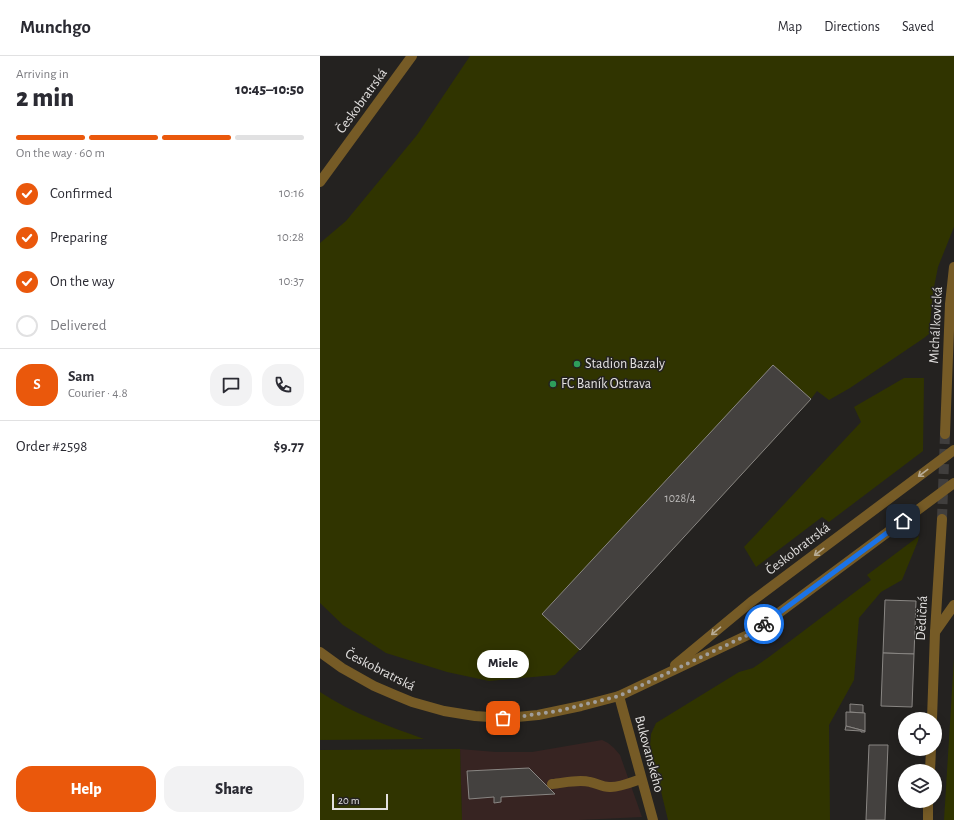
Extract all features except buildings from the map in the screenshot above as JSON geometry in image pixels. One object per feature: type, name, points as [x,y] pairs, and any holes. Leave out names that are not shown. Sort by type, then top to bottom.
[{"type":"street","name":"Českobratrská","points":[[320,182],[412,56]]},
{"type":"street","name":"Michálkovická","points":[[951,385],[954,267]]},
{"type":"street","points":[[945,434],[951,385]]},
{"type":"street","name":"Českobratrská","points":[[663,675],[751,602],[954,450]]},
{"type":"street","name":"Českobratrská","points":[[320,652],[358,678],[395,695],[412,702],[434,708],[475,716],[510,718],[538,715],[619,696],[752,633],[954,483]]},
{"type":"street","name":"Dědičná","points":[[932,712],[935,632],[942,519]]},
{"type":"street","points":[[935,632],[954,605]]},
{"type":"street","name":"Bukovanského","points":[[619,696],[653,820]]},
{"type":"street","points":[[552,784],[582,781],[604,787],[612,787],[642,778]]},
{"type":"street","points":[[928,808],[928,820]]},
{"type":"shaded area","points":[[602,740],[614,748],[620,755],[642,817],[579,820],[462,820],[460,749],[496,752],[532,752]]},
{"type":"green space","name":"Stadion Bazaly","points":[[470,56],[954,56],[954,227],[938,267],[933,292],[929,334],[850,388],[829,400],[817,391],[555,675],[489,681],[447,672],[386,653],[343,625],[320,603],[320,243],[346,221],[417,135]]},
{"type":"green space","points":[[904,378],[924,378],[923,451],[829,522],[822,517],[756,567],[744,547],[861,422],[854,407]]},
{"type":"green space","points":[[919,536],[902,580],[881,592],[859,618],[854,680],[829,725],[830,820],[668,820],[650,746],[651,734],[656,723],[739,672],[753,668],[769,657],[871,580],[867,575]]},
{"type":"green space","points":[[954,658],[954,820],[944,820]]},
{"type":"green space","points":[[320,692],[357,713],[424,739],[320,740]]},
{"type":"green space","points":[[460,749],[462,820],[320,820],[320,750]]},
{"type":"tunnel","points":[[942,519],[945,434]]},
{"type":"way so far","points":[[503,718],[538,715],[619,696],[752,633],[764,624]]},
{"type":"place","name":"Stadion Bazaly","points":[[577,364]]},
{"type":"place","name":"FC Baník Ostrava","points":[[553,384]]},
{"type":"place","name":"Miele","points":[[503,718]]},
{"type":"route","points":[[764,624],[903,521]]}]
